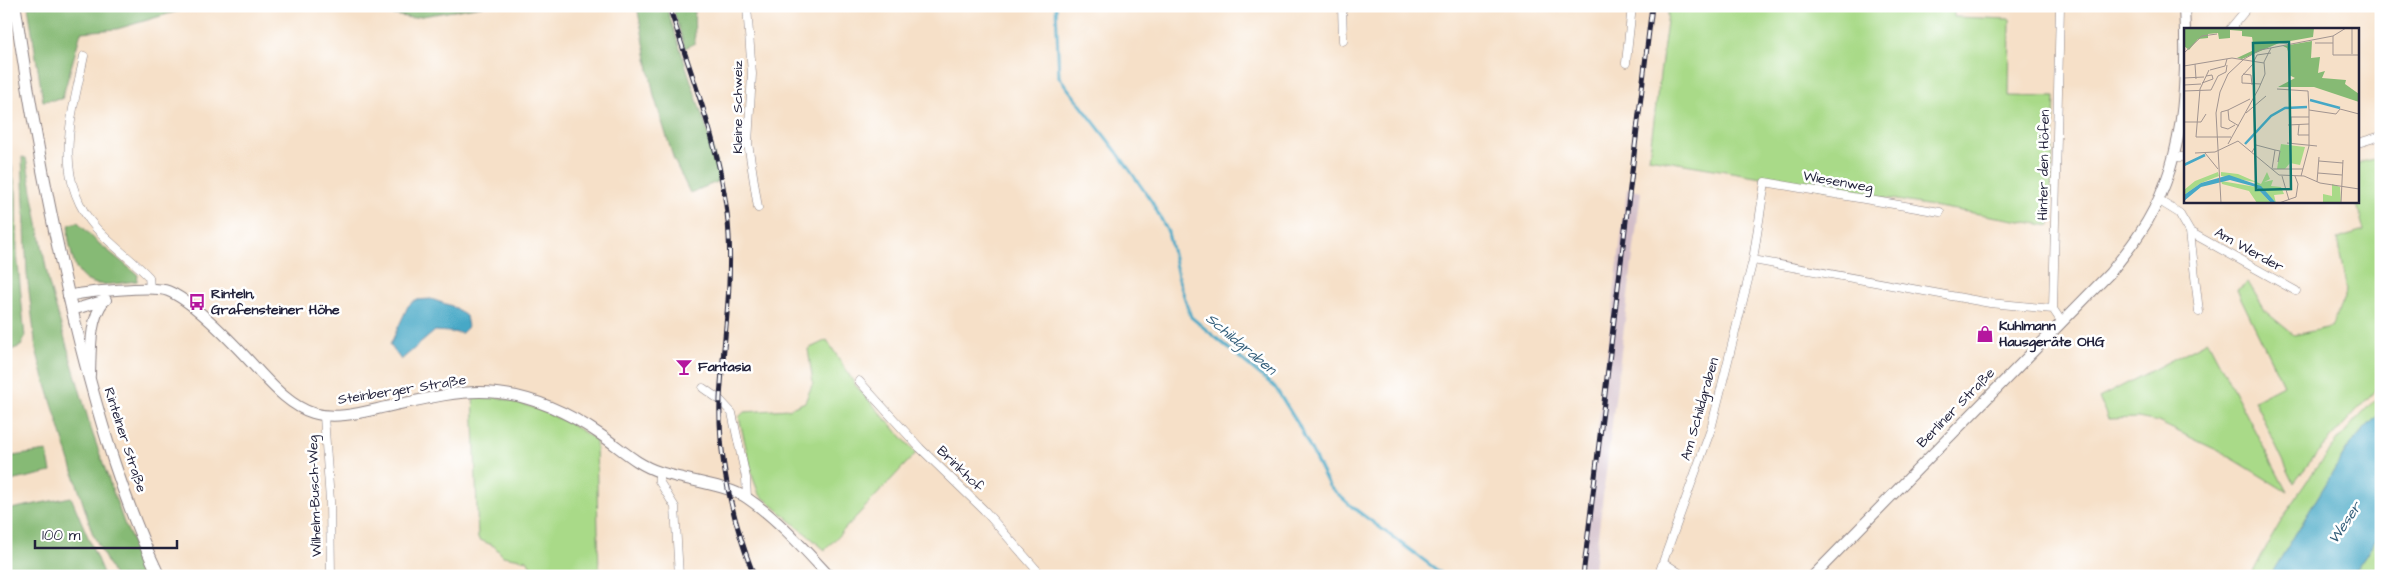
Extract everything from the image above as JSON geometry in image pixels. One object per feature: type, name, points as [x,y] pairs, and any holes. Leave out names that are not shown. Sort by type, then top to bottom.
[{"type":"main road","name":"Rintelner Straße","points":[[15,6],[30,103],[68,296],[90,381],[115,465],[159,576]]},
{"type":"street","name":"Kleine Schweiz","points":[[747,6],[752,74],[748,143],[758,208]]},
{"type":"street","points":[[1342,6],[1343,41]]},
{"type":"street","points":[[1626,63],[1632,6]]},
{"type":"street","name":"Hinter den Höfen","points":[[2053,309],[2060,6]]},
{"type":"street","name":"Berliner Straße","points":[[2184,6],[2184,28]]},
{"type":"street","points":[[2231,28],[2249,6]]},
{"type":"street","points":[[84,56],[68,137],[71,178],[78,200],[96,228],[149,277],[150,288]]},
{"type":"street","name":"Berliner Straße","points":[[1813,576],[2110,273],[2140,233],[2158,200],[2174,157],[2184,100]]},
{"type":"street","points":[[2360,142],[2381,136]]},
{"type":"street","points":[[2174,157],[2184,157]]},
{"type":"street","name":"Wiesenweg","points":[[1759,216],[1765,182],[1940,212]]},
{"type":"street","name":"Am Werder","points":[[2158,200],[2179,213],[2190,232],[2199,312]]},
{"type":"street","name":"Am Schildgraben","points":[[1662,576],[1659,574],[1710,429],[1753,260],[1759,216]]},
{"type":"street","name":"Am Werder","points":[[2190,232],[2296,291]]},
{"type":"street","points":[[1753,260],[1990,303],[2053,309],[2062,321]]},
{"type":"street","name":"Steinberger Straße","points":[[68,296],[94,291],[125,291],[150,288],[168,291],[194,309],[240,351],[280,393],[301,409],[324,416],[368,411],[458,393],[505,394],[530,398],[577,419],[640,464],[659,472],[747,498],[780,526],[829,576]]},
{"type":"street","name":"Steinberger Straße","points":[[72,310],[104,301],[125,291]]},
{"type":"street","points":[[90,381],[92,334],[99,308],[104,301]]},
{"type":"street","name":"Brinkhof","points":[[859,381],[920,448],[984,510],[1042,576]]},
{"type":"street","points":[[703,388],[720,400],[732,413],[746,478],[747,498]]},
{"type":"street","name":"Wilhelm-Busch-Weg","points":[[324,416],[330,501],[331,576]]},
{"type":"street","points":[[659,472],[659,481],[675,507],[679,576]]},
{"type":"street","points":[[1663,562],[1684,576]]},
{"type":"shaded area","points":[[1627,189],[1641,192],[1593,576],[1580,576]]},
{"type":"green space","points":[[28,6],[195,6],[117,29],[81,32],[62,99],[43,101]]},
{"type":"green space","points":[[346,6],[482,6],[411,18]]},
{"type":"green space","points":[[637,6],[666,6],[710,139],[719,173],[717,182],[690,193],[674,160],[654,96]]},
{"type":"green space","points":[[672,6],[694,6],[695,43],[685,48]]},
{"type":"green space","points":[[1669,6],[1954,6],[1954,17],[2010,19],[2009,96],[2055,97],[2050,226],[1649,158]]},
{"type":"green space","points":[[6,131],[16,192],[17,253],[25,337],[21,346],[6,352]]},
{"type":"green space","points":[[22,157],[26,158],[49,284],[91,429],[124,523],[149,576],[114,576],[92,532],[43,375],[36,349],[27,274]]},
{"type":"green space","points":[[2381,157],[2381,384],[2317,453],[2294,483],[2254,400],[2283,385],[2237,290],[2248,282],[2266,312],[2294,335],[2331,327],[2347,291],[2337,239],[2364,231],[2356,202],[2360,202],[2360,162]]},
{"type":"green space","points":[[78,222],[96,241],[138,275],[137,281],[113,284],[94,283],[86,280],[80,274],[75,265],[68,234],[70,224]]},
{"type":"green space","points":[[827,340],[856,386],[916,453],[825,550],[759,494],[753,478],[739,417],[744,412],[789,409],[805,402],[813,383],[808,349]]},
{"type":"green space","points":[[2208,341],[2287,492],[2225,454],[2158,422],[2138,418],[2108,419],[2099,398]]},
{"type":"green space","points":[[473,392],[538,409],[581,430],[596,440],[599,576],[537,576],[527,560],[503,556],[494,546],[478,539]]},
{"type":"green space","points":[[2381,394],[2381,412],[2350,444],[2270,576],[2251,576],[2278,527],[2308,479],[2342,435]]},
{"type":"green space","points":[[47,451],[51,472],[6,482],[6,457]]},
{"type":"green space","points":[[71,497],[103,573],[81,576],[6,576],[6,510]]},
{"type":"green space","points":[[2381,533],[2381,576],[2351,576]]},
{"type":"water","points":[[431,299],[452,306],[466,316],[468,327],[462,333],[435,331],[401,360],[390,345],[408,306],[415,300]]},
{"type":"water","name":"Weser","points":[[2381,412],[2381,533],[2351,576],[2270,576],[2350,444]]},
{"type":"waterway","name":"Schildgraben","points":[[1056,6],[1059,77],[1117,152],[1152,202],[1168,232],[1179,281],[1191,317],[1275,387],[1297,422],[1329,486],[1351,506],[1445,576]]},
{"type":"railway","points":[[669,6],[715,148],[726,207],[730,256],[720,399],[721,444],[733,511],[754,576]]},
{"type":"railway","points":[[1583,576],[1652,6]]},
{"type":"place","name":"Rinteln, Grafensteiner Höhe","points":[[197,302]]},
{"type":"place","name":"Kuhlmann Hausgeräte OHG","points":[[1985,334]]},
{"type":"place","name":"Fantasia","points":[[684,367]]}]
